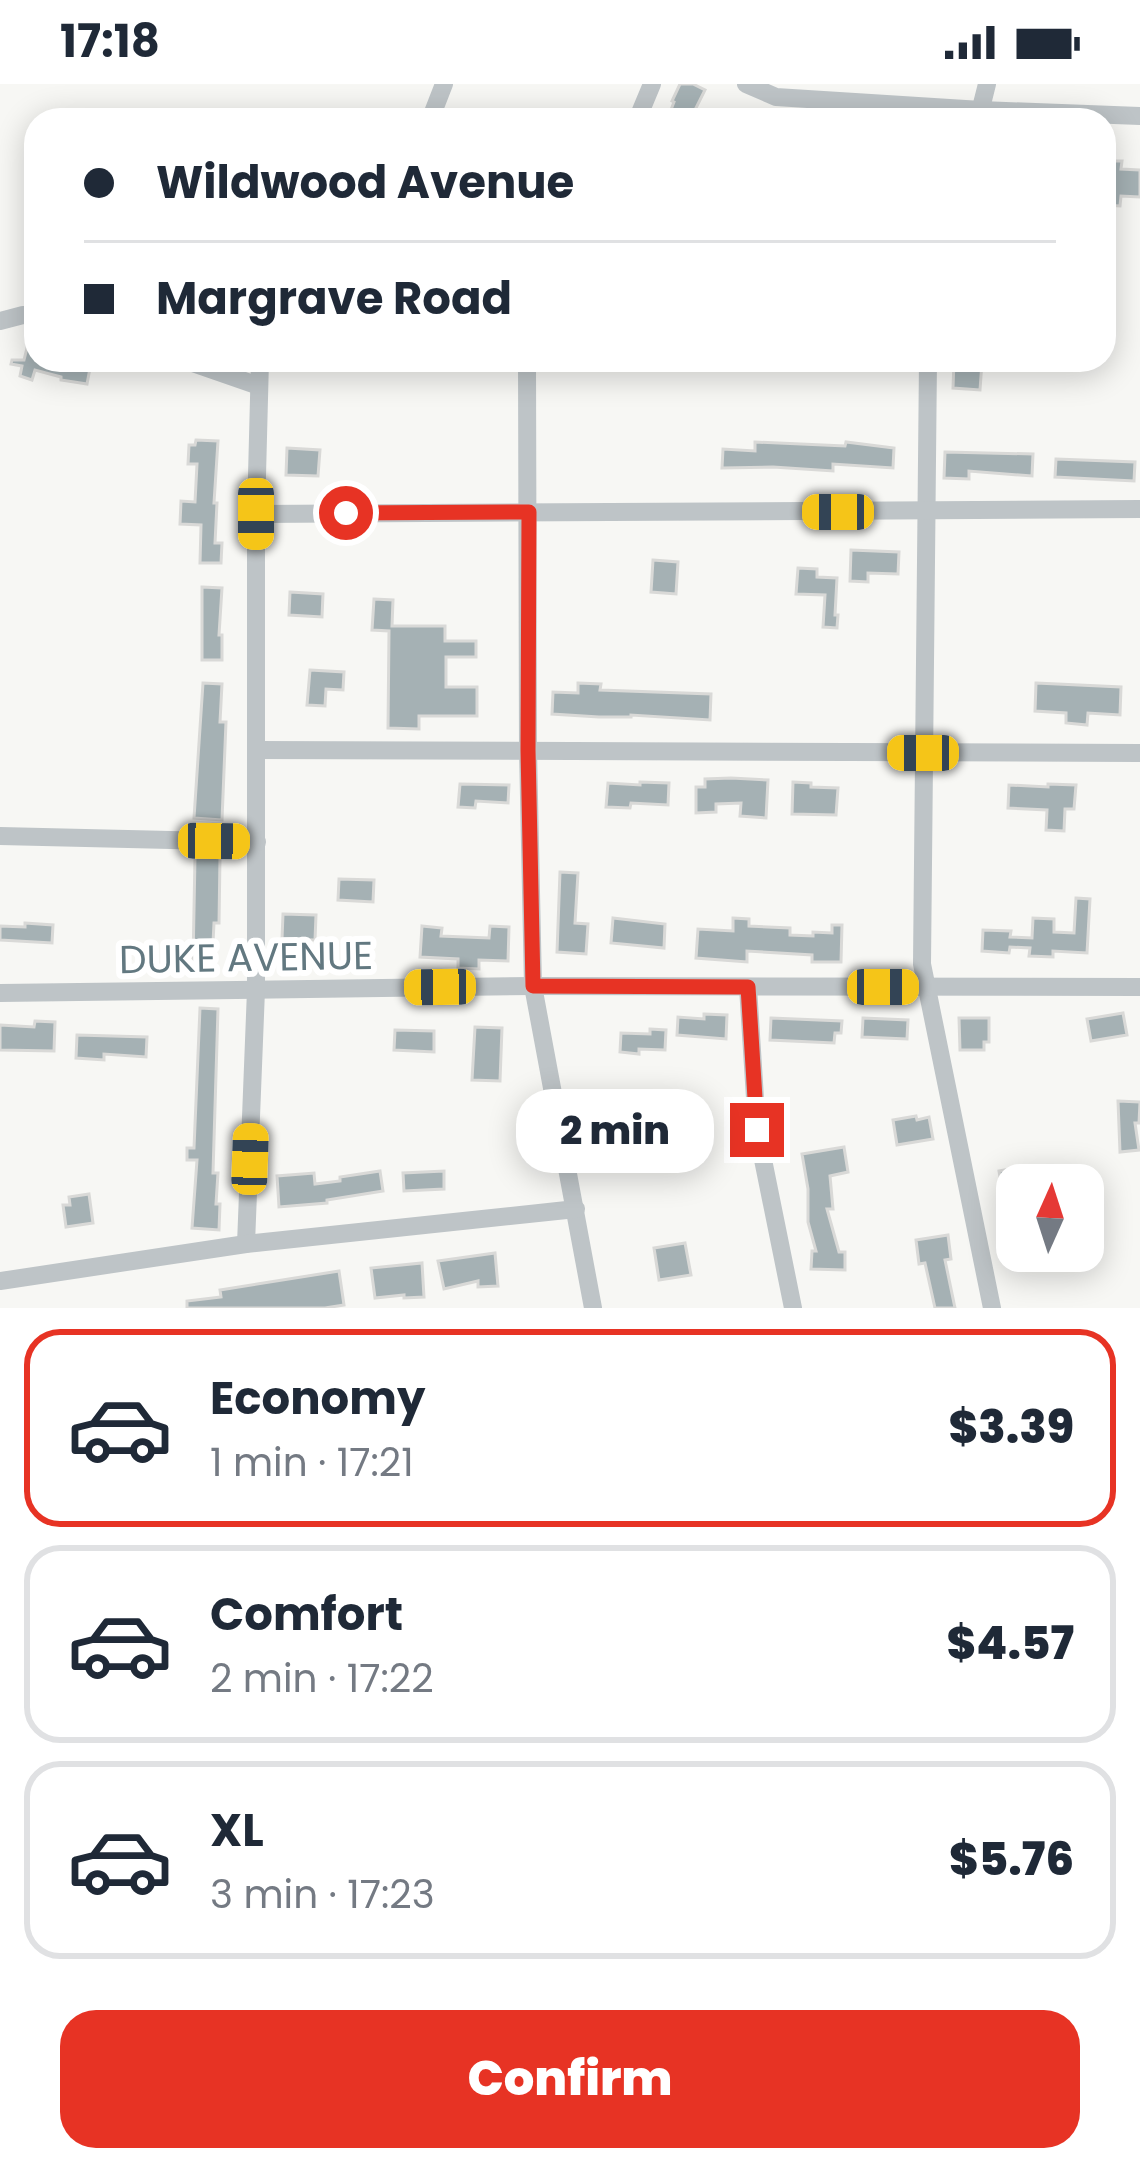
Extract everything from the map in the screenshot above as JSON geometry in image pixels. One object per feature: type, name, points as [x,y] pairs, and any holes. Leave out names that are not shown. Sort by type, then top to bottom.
[{"type":"street","points":[[746,84],[809,99],[905,108]]},
{"type":"street","points":[[807,108],[809,99]]},
{"type":"street","points":[[219,372],[259,386]]},
{"type":"street","points":[[246,1244],[256,990],[260,372]]},
{"type":"street","points":[[526,372],[533,986],[593,1308]]},
{"type":"street","points":[[928,372],[922,964],[992,1308]]},
{"type":"street","points":[[256,514],[1140,509]]},
{"type":"street","points":[[256,750],[1140,753]]},
{"type":"street","points":[[0,836],[257,842]]},
{"type":"street","name":"DUKE AVENUE","points":[[0,993],[533,986],[1140,987]]},
{"type":"street","points":[[748,987],[757,1130],[793,1308]]},
{"type":"street","points":[[0,1281],[246,1244],[576,1209]]},
{"type":"building","points":[[680,84],[705,90],[696,108],[672,108]]},
{"type":"building","points":[[1116,161],[1122,161],[1121,169],[1140,170],[1140,197],[1121,196],[1120,206],[1116,206]]},
{"type":"building","points":[[24,360],[24,372],[34,372],[32,380],[20,376],[22,366],[11,364]]},
{"type":"building","points":[[42,372],[89,372],[87,384]]},
{"type":"building","points":[[954,372],[981,372],[980,390],[953,388]]},
{"type":"building","points":[[196,440],[218,441],[214,503],[215,543],[222,543],[221,563],[200,563],[201,525],[180,524],[181,501],[195,502],[197,464],[188,464],[189,445]]},
{"type":"building","points":[[755,442],[845,446],[846,442],[894,448],[893,468],[833,464],[833,471],[722,468],[723,449],[755,451]]},
{"type":"building","points":[[287,448],[320,450],[318,476],[286,475]]},
{"type":"building","points":[[945,452],[1033,454],[1032,476],[969,471],[969,479],[944,478]]},
{"type":"building","points":[[1056,459],[1135,462],[1134,481],[1055,477]]},
{"type":"building","points":[[851,550],[899,552],[898,574],[868,573],[868,582],[850,581]]},
{"type":"building","points":[[653,560],[678,562],[676,594],[651,592]]},
{"type":"building","points":[[798,568],[817,569],[817,577],[837,578],[837,628],[823,627],[825,595],[796,594]]},
{"type":"building","points":[[202,587],[222,588],[222,660],[202,660]]},
{"type":"building","points":[[290,592],[323,594],[322,617],[289,615]]},
{"type":"building","points":[[374,599],[393,600],[392,626],[445,626],[445,641],[476,641],[476,657],[446,657],[446,687],[477,687],[477,716],[419,716],[419,729],[388,728],[389,631],[372,630]]},
{"type":"building","points":[[310,670],[344,672],[343,690],[326,689],[325,706],[307,705]]},
{"type":"building","points":[[203,683],[222,684],[220,722],[226,722],[222,820],[194,818]]},
{"type":"building","points":[[578,683],[601,684],[600,690],[711,694],[710,720],[552,714],[553,692],[578,693]]},
{"type":"building","points":[[1036,683],[1121,687],[1120,715],[1088,713],[1087,725],[1066,723],[1066,713],[1035,711]]},
{"type":"building","points":[[705,779],[768,780],[766,818],[740,816],[741,803],[716,804],[716,812],[696,813],[696,787],[705,787]]},
{"type":"building","points":[[793,782],[838,788],[836,815],[792,814]]},
{"type":"building","points":[[608,783],[669,783],[668,805],[606,807]]},
{"type":"building","points":[[460,784],[509,785],[508,803],[476,801],[475,808],[458,807]]},
{"type":"building","points":[[1009,785],[1076,785],[1074,809],[1065,809],[1064,831],[1046,830],[1047,810],[1008,808]]},
{"type":"building","points":[[195,857],[220,857],[219,923],[214,923],[212,963],[193,962]]},
{"type":"building","points":[[560,872],[578,873],[575,923],[588,924],[586,954],[557,952]]},
{"type":"building","points":[[339,879],[374,880],[373,902],[338,900]]},
{"type":"building","points":[[1076,898],[1090,899],[1087,953],[1053,951],[1053,957],[1029,956],[1030,948],[1010,947],[1009,953],[982,951],[983,930],[1032,938],[1033,918],[1054,919],[1054,932],[1074,933]]},
{"type":"building","points":[[283,914],[316,915],[315,940],[282,939]]},
{"type":"building","points":[[613,918],[665,924],[664,948],[611,943]]},
{"type":"building","points":[[733,918],[749,919],[749,926],[790,928],[790,935],[832,933],[832,925],[842,925],[841,962],[747,951],[747,962],[696,958],[698,929],[733,931]]},
{"type":"building","points":[[25,923],[53,925],[52,943],[0,940],[0,926],[25,927]]},
{"type":"building","points":[[422,926],[442,928],[441,936],[489,938],[490,926],[509,927],[508,961],[479,960],[479,969],[458,968],[458,959],[420,957]]},
{"type":"building","points":[[200,1008],[218,1009],[213,1173],[218,1173],[219,1230],[192,1228],[197,1160],[187,1160],[187,1148],[194,1148]]},
{"type":"building","points":[[1123,1013],[1127,1035],[1091,1041],[1087,1019]]},
{"type":"building","points":[[704,1014],[727,1015],[726,1039],[677,1035],[678,1017],[704,1019]]},
{"type":"building","points":[[771,1018],[842,1021],[841,1033],[835,1033],[834,1043],[770,1040]]},
{"type":"building","points":[[863,1018],[908,1020],[907,1039],[862,1037]]},
{"type":"building","points":[[959,1018],[989,1018],[989,1042],[984,1042],[984,1050],[960,1050]]},
{"type":"building","points":[[35,1021],[55,1022],[54,1051],[0,1050],[0,1025],[34,1027]]},
{"type":"building","points":[[475,1027],[502,1028],[500,1081],[472,1080]]},
{"type":"building","points":[[650,1029],[666,1030],[665,1050],[620,1052],[621,1033],[650,1034]]},
{"type":"building","points":[[395,1030],[434,1031],[434,1052],[394,1050]]},
{"type":"building","points":[[77,1035],[147,1037],[146,1057],[76,1058]]},
{"type":"building","points":[[1118,1101],[1140,1102],[1139,1123],[1135,1123],[1139,1150],[1120,1152]]},
{"type":"building","points":[[916,1116],[917,1120],[929,1117],[933,1139],[897,1145],[893,1120]]},
{"type":"building","points":[[844,1147],[848,1172],[830,1176],[833,1209],[827,1209],[839,1252],[845,1252],[845,1270],[811,1269],[812,1251],[816,1251],[808,1222],[802,1154]]},
{"type":"building","points":[[380,1171],[383,1191],[279,1207],[277,1176],[314,1173],[315,1184]]},
{"type":"building","points":[[444,1171],[444,1189],[404,1191],[403,1173]]},
{"type":"building","points":[[89,1194],[93,1223],[66,1227],[63,1205],[70,1205],[69,1197]]},
{"type":"building","points":[[948,1235],[951,1259],[945,1260],[955,1308],[935,1308],[916,1240]]},
{"type":"building","points":[[685,1243],[691,1275],[659,1280],[654,1248]]},
{"type":"building","points":[[495,1253],[498,1286],[478,1287],[478,1281],[444,1289],[438,1261]]},
{"type":"building","points":[[422,1263],[424,1297],[375,1298],[371,1268]]},
{"type":"building","points":[[339,1271],[344,1305],[187,1308],[187,1301],[221,1297],[220,1290]]},
{"type":"route","points":[[346,513],[529,512],[533,986],[748,987],[757,1130]]}]
